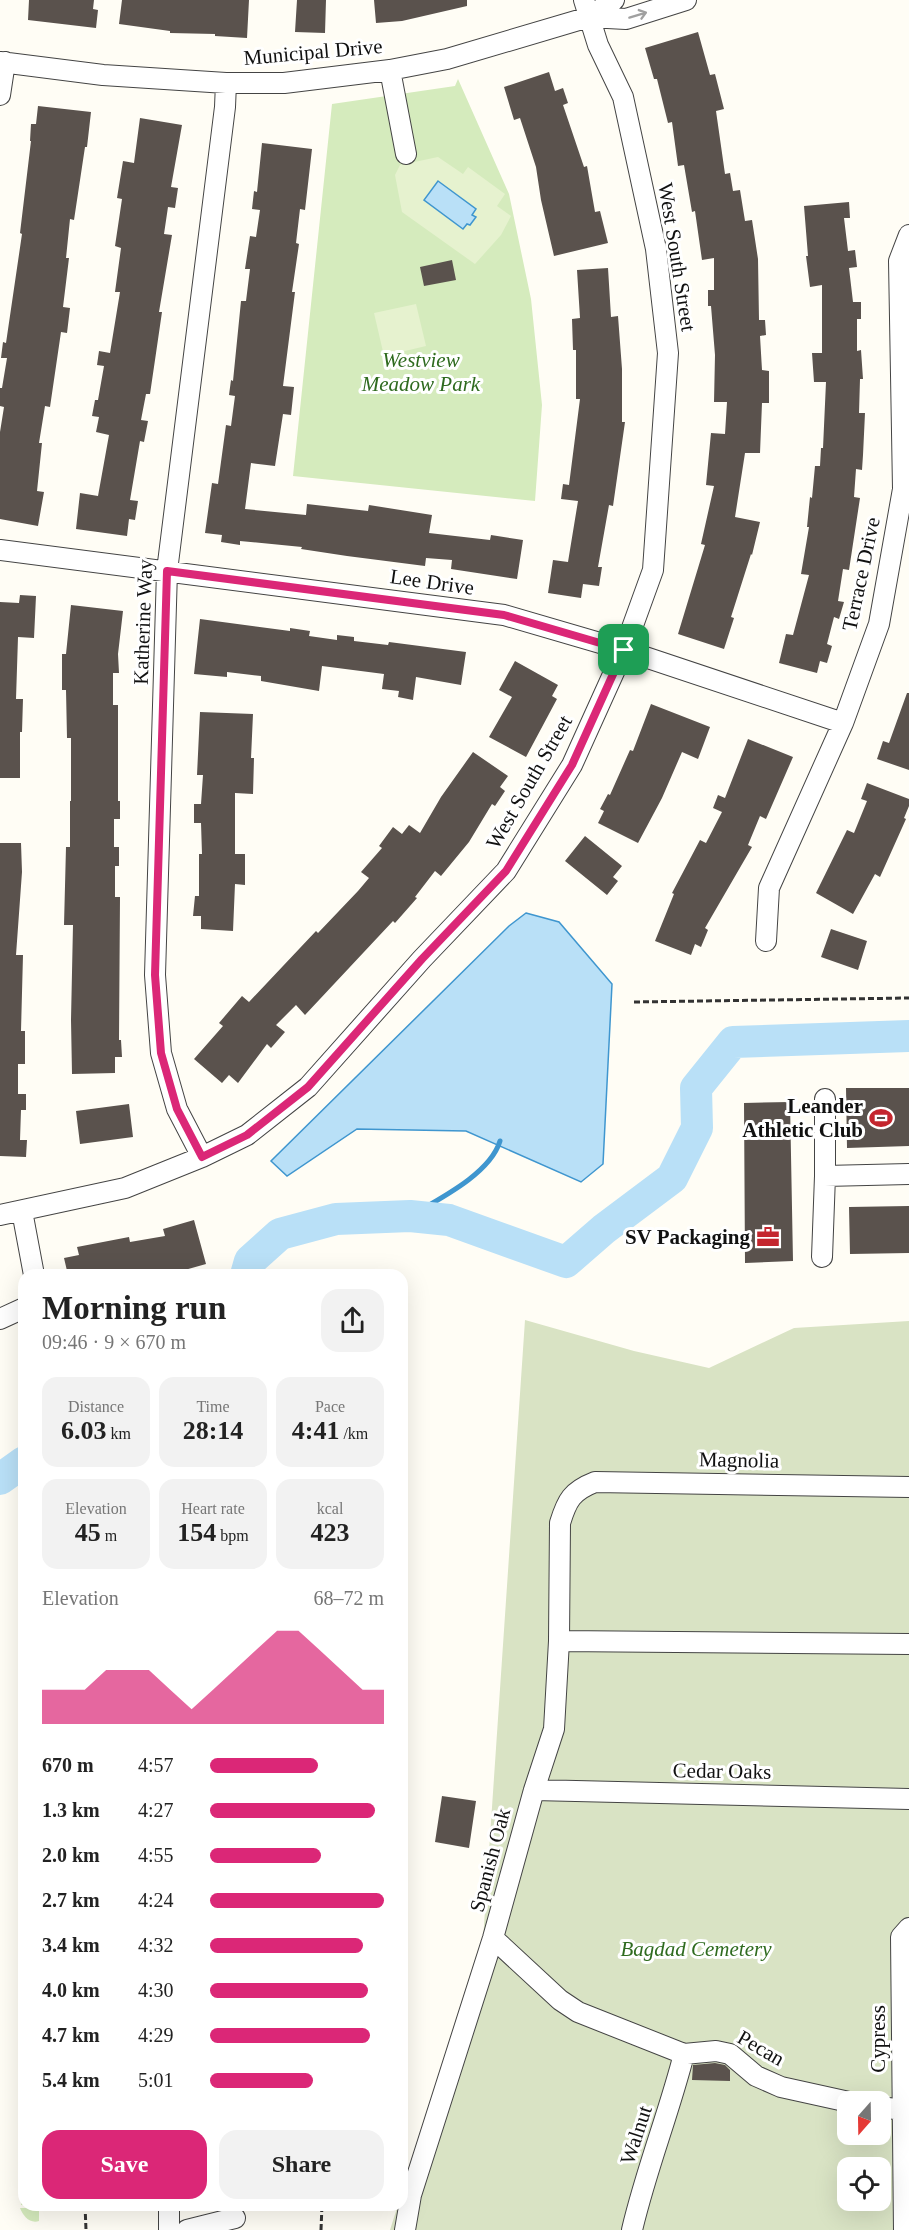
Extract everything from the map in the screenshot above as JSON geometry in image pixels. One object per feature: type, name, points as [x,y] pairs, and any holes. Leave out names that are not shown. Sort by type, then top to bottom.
[{"type":"street","name":"Municipal Drive","points":[[2,62],[103,75],[226,83],[284,83],[390,70],[479,51],[586,8],[614,0]]},
{"type":"street","name":"Municipal Drive","points":[[586,8],[626,19],[686,0]]},
{"type":"street","name":"West South Street","points":[[0,1215],[125,1188],[202,1157],[247,1135],[308,1087],[422,959],[506,871],[572,765],[624,650],[653,570],[668,353],[656,249],[622,97],[598,45],[586,8]]},
{"type":"street","points":[[0,95],[2,62]]},
{"type":"street","points":[[390,70],[406,154]]},
{"type":"street","name":"Katherine Way","points":[[202,1157],[177,1109],[161,1053],[155,975],[167,571],[224,118],[226,83]]},
{"type":"street","name":"Terrace Drive","points":[[766,941],[769,888],[843,723],[879,624],[903,489],[899,261],[909,235]]},
{"type":"street","name":"Lee Drive","points":[[0,550],[504,615],[624,650],[843,723]]},
{"type":"street","points":[[822,1257],[825,1099]]},
{"type":"street","points":[[825,1176],[909,1174]]},
{"type":"street","points":[[22,1211],[33,1269]]},
{"type":"street","points":[[0,1319],[18,1311]]},
{"type":"street","name":"Magnolia","points":[[572,1495],[596,1482],[909,1487]]},
{"type":"street","name":"Spanish Oak","points":[[405,2230],[411,2195],[493,1938],[534,1790],[554,1729],[559,1641],[560,1524],[564,1509],[572,1495]]},
{"type":"street","points":[[559,1641],[909,1644]]},
{"type":"street","name":"Cedar Oaks","points":[[534,1790],[909,1799]]},
{"type":"street","name":"Cypress","points":[[904,2230],[901,1937],[909,1928]]},
{"type":"street","points":[[493,1938],[560,2000],[578,2012],[684,2054]]},
{"type":"street","name":"Pecan","points":[[684,2054],[716,2051],[730,2054],[756,2076],[781,2087],[837,2099]]},
{"type":"street","name":"Walnut","points":[[632,2230],[672,2101],[684,2054]]},
{"type":"street","points":[[891,2108],[903,2110]]},
{"type":"street","points":[[169,2211],[169,2230]]},
{"type":"street","points":[[186,2230],[235,2218]]},
{"type":"path","points":[[634,1002],[909,998]]},
{"type":"path","points":[[85,2211],[86,2230]]},
{"type":"path","points":[[321,2230],[322,2211]]},
{"type":"green space","name":"Westview Meadow Park","points":[[458,79],[509,194],[531,299],[542,405],[535,501],[293,476],[332,104],[455,86]]},
{"type":"green space","points":[[438,157],[463,174],[468,167],[505,194],[497,206],[511,216],[501,235],[475,264],[402,212],[395,175],[400,165]]},
{"type":"green space","points":[[416,304],[426,346],[384,356],[374,313]]},
{"type":"green space","name":"Bagdad Cemetery","points":[[525,1320],[634,1351],[709,1368],[794,1328],[909,1321],[909,2230],[390,2230],[396,2211],[408,2211],[408,2172],[483,1940]]},
{"type":"green space","points":[[22,2211],[39,2211],[39,2221],[27,2219]]},
{"type":"water","points":[[438,181],[476,209],[472,215],[476,217],[470,225],[467,224],[463,229],[424,200]]},
{"type":"water","points":[[526,913],[559,922],[612,984],[603,1164],[581,1182],[466,1131],[357,1129],[287,1176],[271,1161],[509,926]]},
{"type":"building","points":[[29,0],[94,0],[93,9],[98,10],[96,28],[28,20]]},
{"type":"building","points":[[122,0],[249,0],[247,38],[215,36],[215,34],[170,33],[170,31],[119,24]]},
{"type":"building","points":[[297,0],[326,0],[325,33],[295,32]]},
{"type":"building","points":[[374,0],[467,0],[467,6],[402,21],[376,23]]},
{"type":"building","points":[[698,32],[710,75],[715,74],[724,109],[716,111],[725,174],[730,173],[733,191],[740,190],[745,221],[752,220],[758,259],[759,320],[765,320],[766,335],[760,336],[762,370],[769,371],[769,403],[762,403],[760,453],[745,453],[735,517],[760,522],[752,555],[731,617],[734,618],[724,649],[678,634],[705,545],[701,544],[714,486],[706,485],[711,433],[725,434],[727,402],[714,402],[715,355],[708,290],[714,290],[714,258],[702,260],[695,211],[692,212],[684,165],[678,166],[672,122],[668,123],[657,79],[654,79],[645,48]]},
{"type":"building","points":[[549,72],[555,91],[563,88],[568,103],[563,105],[584,167],[587,166],[595,212],[600,211],[608,243],[554,256],[536,167],[520,118],[514,120],[504,87]]},
{"type":"building","points":[[38,106],[91,112],[74,220],[70,219],[66,258],[69,258],[63,307],[70,308],[67,333],[61,332],[50,407],[45,406],[39,443],[42,443],[37,491],[44,492],[38,526],[0,519],[0,432],[4,407],[0,406],[0,388],[2,388],[7,358],[1,358],[3,342],[6,343],[22,234],[20,233],[31,124],[36,124]]},
{"type":"building","points":[[140,118],[182,125],[171,187],[178,188],[175,208],[168,207],[164,234],[172,235],[159,312],[162,312],[150,394],[146,394],[141,420],[148,421],[144,442],[140,441],[130,500],[138,501],[135,520],[129,519],[127,536],[76,529],[80,493],[98,496],[109,435],[96,432],[99,417],[92,416],[95,400],[98,400],[104,366],[97,365],[99,351],[110,353],[120,292],[115,292],[121,248],[115,246],[122,199],[117,198],[123,161],[134,163]]},
{"type":"building","points":[[262,143],[312,149],[305,210],[300,209],[296,243],[299,244],[292,292],[295,292],[283,386],[294,387],[291,415],[283,414],[275,466],[251,463],[245,509],[306,515],[307,504],[368,511],[369,505],[432,515],[429,533],[490,540],[491,535],[523,540],[517,579],[451,569],[452,560],[426,558],[425,566],[301,549],[302,547],[240,541],[240,545],[221,542],[222,535],[205,533],[212,483],[218,484],[226,425],[231,426],[235,396],[229,395],[231,380],[233,381],[241,301],[246,301],[250,269],[245,269],[250,236],[256,237],[260,210],[252,209],[254,191],[257,192]]},
{"type":"building","points":[[849,202],[850,218],[844,218],[848,251],[855,250],[857,267],[849,268],[853,302],[861,302],[861,319],[857,319],[857,351],[861,350],[863,379],[860,379],[859,413],[865,413],[862,470],[856,469],[854,497],[860,498],[849,570],[843,569],[838,601],[844,602],[839,619],[834,617],[827,644],[832,646],[827,663],[820,661],[817,673],[779,663],[786,634],[793,635],[809,575],[801,574],[809,527],[807,527],[815,466],[820,466],[821,448],[823,448],[826,382],[814,382],[812,353],[822,353],[822,285],[810,287],[804,206]]},
{"type":"building","points":[[452,260],[456,280],[424,286],[420,267]]},
{"type":"building","points":[[608,268],[611,317],[618,316],[622,369],[622,422],[625,422],[613,506],[609,505],[598,567],[602,567],[599,586],[583,584],[581,598],[548,593],[553,560],[568,562],[578,501],[561,499],[563,484],[569,485],[580,399],[576,399],[576,350],[573,350],[572,319],[580,318],[577,270]]},
{"type":"building","points":[[20,595],[36,596],[34,638],[18,637],[16,699],[23,699],[20,778],[0,778],[0,602],[19,603]]},
{"type":"building","points":[[71,605],[123,611],[118,654],[119,673],[113,673],[113,705],[118,705],[120,819],[114,819],[114,847],[119,847],[119,866],[115,866],[115,897],[120,897],[119,1040],[121,1040],[122,1057],[115,1057],[115,1073],[72,1074],[73,925],[64,925],[66,847],[70,847],[71,738],[67,738],[66,690],[62,690],[62,654],[66,654]]},
{"type":"building","points":[[200,619],[290,631],[290,628],[310,631],[309,636],[337,640],[337,635],[354,637],[354,641],[388,645],[389,642],[466,652],[461,685],[416,677],[413,700],[398,697],[399,691],[382,689],[384,674],[322,666],[319,691],[261,681],[261,676],[227,672],[227,677],[194,674]]},
{"type":"building","points":[[515,661],[558,685],[552,696],[557,699],[526,757],[489,737],[512,697],[499,690]]},
{"type":"building","points":[[907,693],[909,693],[909,770],[877,759],[883,741],[889,743]]},
{"type":"building","points":[[651,704],[710,727],[698,759],[682,752],[662,798],[638,843],[598,823],[604,811],[600,809],[608,794],[610,795],[630,750],[633,751]]},
{"type":"building","points":[[200,712],[253,714],[251,758],[254,758],[253,794],[235,793],[235,854],[245,854],[245,885],[235,884],[233,931],[201,929],[201,916],[193,916],[195,896],[199,896],[199,854],[202,854],[201,823],[194,823],[194,804],[201,804],[203,775],[197,775]]},
{"type":"building","points":[[748,739],[793,757],[766,819],[760,816],[748,845],[752,847],[705,928],[708,930],[701,947],[695,944],[691,955],[655,941],[674,894],[672,893],[700,840],[706,843],[722,812],[713,808],[718,795],[725,798]]},
{"type":"building","points":[[473,752],[508,776],[500,787],[505,791],[495,806],[492,804],[469,842],[441,876],[435,871],[415,897],[417,898],[395,923],[393,921],[305,1015],[296,1005],[276,1025],[285,1032],[271,1048],[267,1044],[238,1083],[229,1075],[222,1083],[194,1059],[223,1026],[219,1023],[242,996],[249,1002],[316,931],[318,933],[358,891],[369,878],[361,872],[382,848],[379,846],[393,827],[402,834],[409,825],[420,833],[441,797]]},
{"type":"building","points":[[867,783],[909,799],[909,806],[904,818],[906,819],[880,877],[875,874],[853,914],[816,893],[847,830],[854,833],[867,801],[861,799]]},
{"type":"building","points":[[585,836],[622,866],[613,877],[618,881],[607,895],[565,861]]},
{"type":"building","points":[[0,843],[21,843],[22,872],[16,955],[23,955],[21,1031],[25,1031],[25,1064],[18,1064],[18,1094],[26,1094],[26,1110],[21,1110],[20,1140],[27,1140],[26,1157],[0,1156]]},
{"type":"building","points":[[831,929],[867,941],[858,970],[821,957]]},
{"type":"building","points":[[846,1088],[909,1088],[909,1146],[847,1148]]},
{"type":"building","points":[[790,1102],[793,1261],[745,1263],[744,1103]]},
{"type":"building","points":[[129,1104],[133,1137],[80,1144],[76,1111]]},
{"type":"building","points":[[909,1206],[909,1253],[850,1254],[849,1207]]},
{"type":"building","points":[[194,1220],[206,1264],[188,1269],[67,1269],[64,1258],[79,1255],[77,1247],[129,1237],[130,1242],[165,1236],[163,1229]]},
{"type":"building","points":[[442,1796],[476,1801],[469,1848],[435,1842]]},
{"type":"building","points":[[715,2063],[725,2065],[730,2070],[730,2081],[692,2080],[693,2065]]},
{"type":"waterway","points":[[248,1269],[250,1261],[280,1234],[336,1219],[410,1216],[449,1220],[566,1262],[604,1229],[672,1178],[697,1128],[696,1088],[733,1042],[909,1036]]},
{"type":"waterway","points":[[410,1216],[449,1194],[475,1175],[486,1164],[500,1141]]},
{"type":"waterway","points":[[0,1479],[18,1466]]},
{"type":"place","name":"Leander Athletic Club","points":[[881,1118]]},
{"type":"place","name":"SV Packaging","points":[[768,1237]]},
{"type":"route","points":[[167,571],[504,615],[624,650],[572,765],[506,871],[422,959],[308,1087],[247,1135],[202,1157],[177,1109],[161,1053],[155,975],[167,571]]}]
